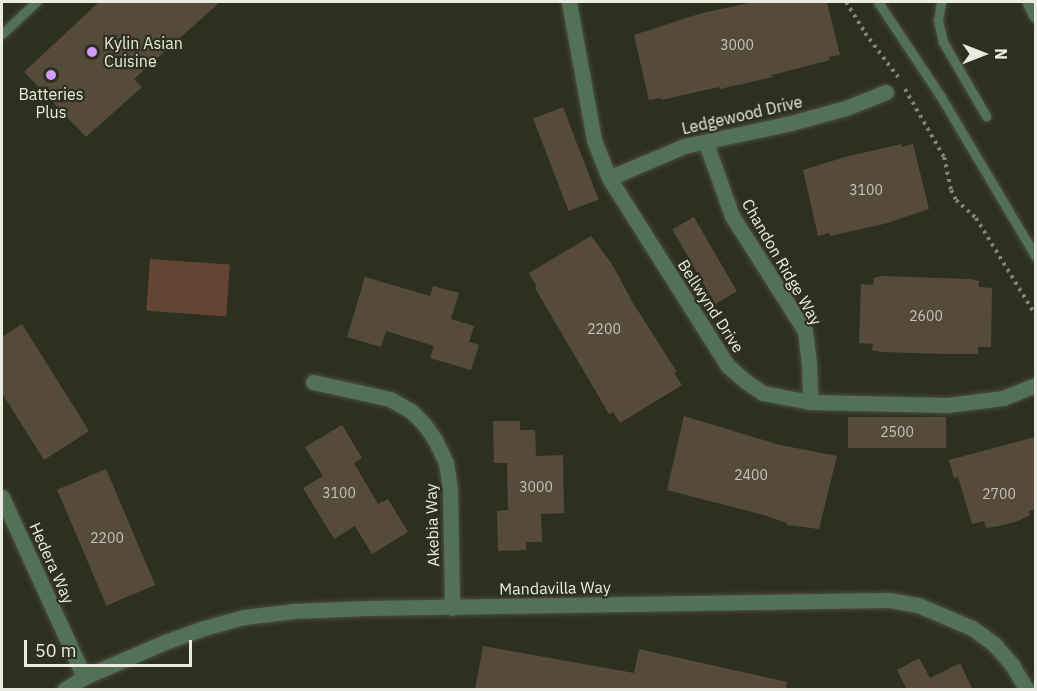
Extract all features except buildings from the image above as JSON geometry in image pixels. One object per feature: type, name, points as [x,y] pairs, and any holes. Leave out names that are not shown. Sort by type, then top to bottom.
[{"type":"street","name":"Bellwynd Drive","points":[[569,2],[594,140],[609,178],[728,366],[763,393],[810,402],[947,405],[1003,398],[1035,385]]},
{"type":"street","points":[[1030,2],[1035,15]]},
{"type":"street","name":"Ledgewood Drive","points":[[609,178],[684,146],[706,144],[846,108],[886,92]]},
{"type":"street","name":"Chandon Ridge Way","points":[[706,144],[732,216],[805,331],[810,402]]},
{"type":"street","name":"Akebia Way","points":[[313,382],[390,399],[411,411],[435,440],[446,463],[450,488],[452,608]]},
{"type":"street","name":"Hedera Way","points":[[2,497],[84,677]]},
{"type":"street","name":"Mandavilla Way","points":[[64,690],[84,677],[165,642],[244,617],[367,608],[889,600],[918,605],[972,628],[994,644],[1012,665],[1027,690]]},
{"type":"lane","points":[[2,34],[36,2]]},
{"type":"lane","points":[[878,2],[941,97],[1035,257]]},
{"type":"lane","points":[[941,2],[938,20],[943,42],[986,116]]},
{"type":"path","points":[[846,2],[865,33],[896,72],[944,157],[951,190],[956,200],[976,218],[1035,316]]},
{"type":"shaded area","points":[[150,259],[230,265],[226,316],[146,311]]},
{"type":"place","name":"Kylin Asian Cuisine","points":[[92,52]]},
{"type":"place","name":"Batteries Plus","points":[[51,75]]}]
